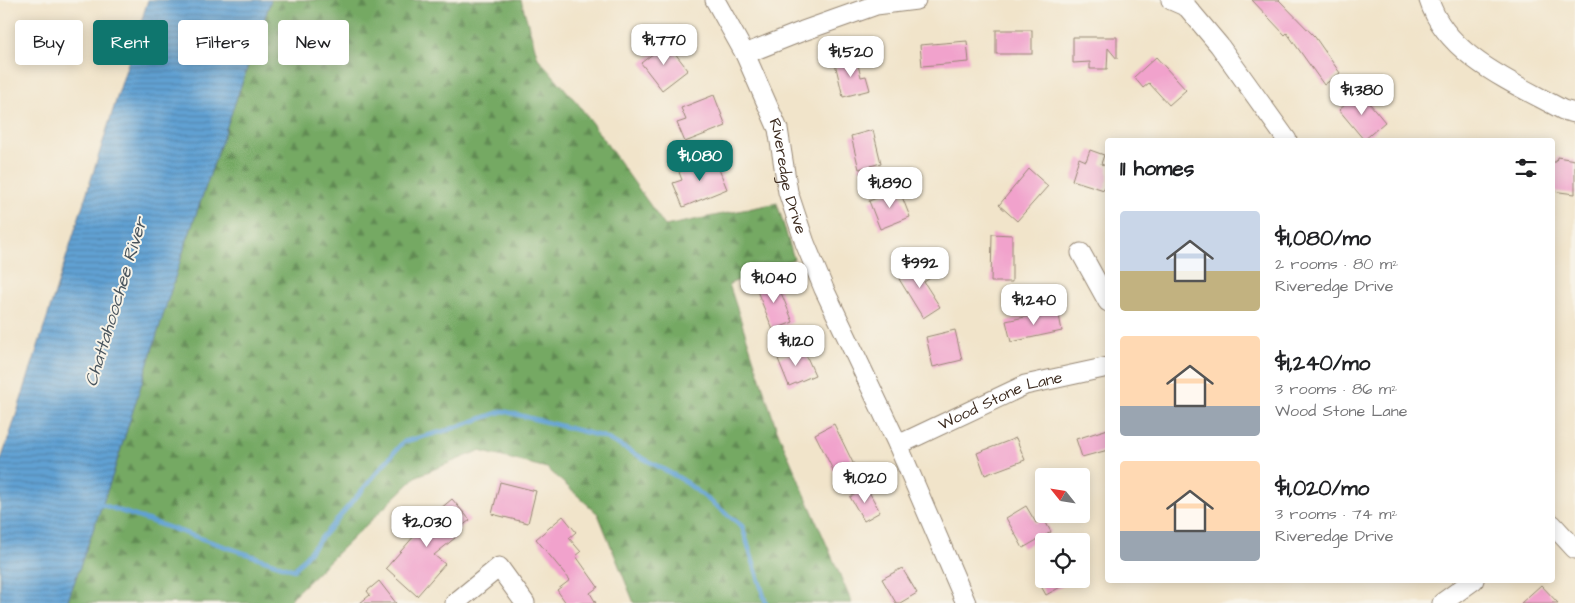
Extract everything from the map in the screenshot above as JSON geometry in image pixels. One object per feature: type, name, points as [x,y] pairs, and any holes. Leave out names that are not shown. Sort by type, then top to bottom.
[{"type":"street","name":"Riveredge Drive","points":[[715,0],[745,54],[778,129],[788,192],[824,289],[898,445],[966,603]]},
{"type":"street","points":[[745,54],[802,30],[876,5],[916,0]]},
{"type":"street","points":[[1171,0],[1187,7],[1219,45],[1286,138]]},
{"type":"street","points":[[1429,0],[1449,35],[1479,64],[1563,110],[1575,113]]},
{"type":"street","points":[[1080,253],[1105,297]]},
{"type":"street","name":"Wood Stone Lane","points":[[898,445],[1025,385],[1105,368]]},
{"type":"street","points":[[1555,527],[1575,549]]},
{"type":"street","points":[[455,603],[500,567],[525,603]]},
{"type":"street","points":[[1442,603],[1470,583]]},
{"type":"green space","points":[[271,0],[521,0],[538,58],[579,105],[665,226],[777,203],[794,259],[729,284],[777,430],[852,603],[634,603],[598,514],[547,468],[479,451],[417,476],[296,593],[288,603],[67,603],[112,477],[185,246],[248,65],[268,65],[268,20],[264,20]]},
{"type":"water","name":"Chattahoochee River","points":[[148,0],[271,0],[264,20],[178,20],[178,65],[248,65],[185,246],[112,477],[67,603],[0,603],[0,463],[127,65],[168,65],[168,20],[142,20]]},
{"type":"building","points":[[1252,0],[1279,0],[1315,37],[1340,73],[1324,85],[1287,33],[1285,35]]},
{"type":"building","points":[[996,30],[1032,30],[1032,54],[996,54]]},
{"type":"building","points":[[1073,37],[1117,37],[1117,59],[1108,48],[1107,69],[1090,69],[1090,62],[1073,63]]},
{"type":"building","points":[[967,41],[969,62],[922,66],[920,45]]},
{"type":"building","points":[[667,43],[688,70],[662,90],[641,63]]},
{"type":"building","points":[[856,57],[861,77],[866,76],[870,90],[843,97],[835,63]]},
{"type":"building","points":[[1156,57],[1186,90],[1169,105],[1149,83],[1143,88],[1134,77]]},
{"type":"building","points":[[1360,92],[1385,122],[1366,138],[1362,138],[1339,110]]},
{"type":"building","points":[[714,95],[726,126],[685,142],[677,123],[686,120],[681,108]]},
{"type":"building","points":[[873,130],[881,163],[859,169],[851,136]]},
{"type":"building","points":[[1090,150],[1104,155],[1101,164],[1105,166],[1104,190],[1072,180],[1079,158],[1086,161]]},
{"type":"building","points":[[714,157],[727,189],[683,207],[673,183],[682,180],[679,172]]},
{"type":"building","points":[[1557,157],[1575,160],[1575,194],[1555,191]]},
{"type":"building","points":[[1029,169],[1048,186],[1017,221],[999,205]]},
{"type":"building","points":[[899,189],[910,217],[880,229],[869,201]]},
{"type":"building","points":[[992,234],[1012,235],[1012,282],[991,282]]},
{"type":"building","points":[[926,262],[935,275],[924,282],[940,307],[923,318],[899,279]]},
{"type":"building","points":[[775,278],[793,322],[773,330],[755,286]]},
{"type":"building","points":[[1058,310],[1062,331],[1011,342],[1006,321]]},
{"type":"building","points":[[955,330],[962,360],[933,367],[926,337]]},
{"type":"building","points":[[803,348],[815,375],[789,386],[778,359]]},
{"type":"building","points":[[834,424],[854,465],[835,474],[815,434]]},
{"type":"building","points":[[1105,430],[1105,451],[1082,457],[1076,439]]},
{"type":"building","points":[[1016,438],[1025,460],[985,475],[977,453]]},
{"type":"building","points":[[500,482],[536,491],[528,523],[492,514]]},
{"type":"building","points":[[867,488],[880,512],[864,521],[850,497]]},
{"type":"building","points":[[452,499],[470,520],[452,534],[455,538],[434,555],[445,564],[417,596],[386,568],[423,526],[422,524]]},
{"type":"building","points":[[1026,506],[1035,523],[1046,523],[1051,532],[1035,533],[1035,541],[1023,548],[1006,518]]},
{"type":"building","points":[[563,516],[576,532],[569,538],[581,552],[576,556],[598,587],[590,593],[596,603],[566,603],[557,590],[570,580],[536,539]]},
{"type":"building","points":[[902,568],[917,593],[900,603],[896,603],[882,579]]},
{"type":"building","points":[[379,581],[396,603],[360,603],[370,595],[367,591]]},
{"type":"building","points":[[1541,585],[1558,603],[1521,603]]},
{"type":"building","points":[[1042,588],[1059,588],[1046,595]]},
{"type":"waterway","points":[[97,503],[294,570],[403,442],[448,430],[503,411],[604,437],[683,480],[742,526],[766,603]]}]
